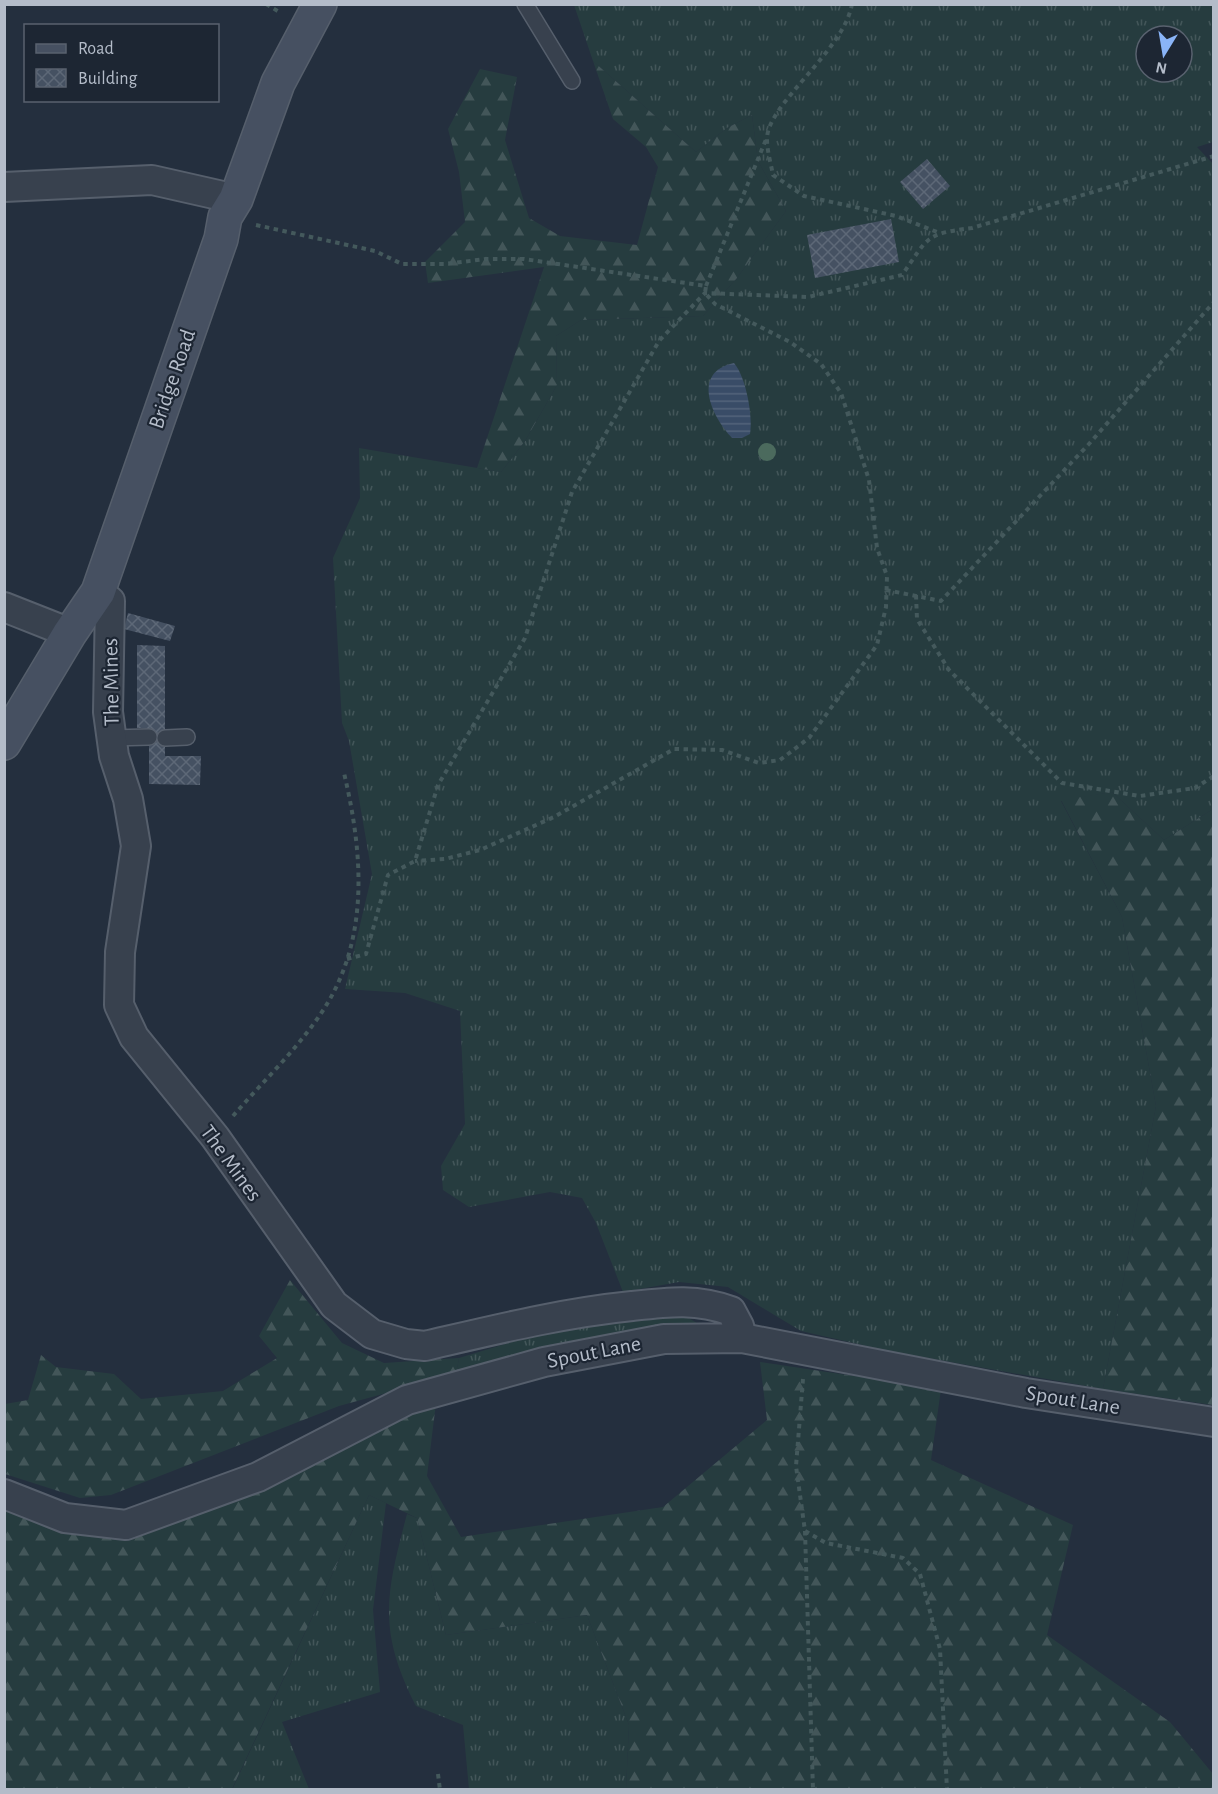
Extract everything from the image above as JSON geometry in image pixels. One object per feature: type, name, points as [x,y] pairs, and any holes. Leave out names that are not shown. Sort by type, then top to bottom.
[{"type":"street","name":"Bridge Road","points":[[4,743],[70,633],[98,592],[230,208],[278,83],[320,4]]},
{"type":"street","points":[[4,187],[152,180],[230,208]]},
{"type":"street","name":"The Mines","points":[[98,592],[110,600],[108,712],[114,756],[128,799],[136,846],[120,952],[118,1005],[134,1038],[215,1137],[334,1305],[372,1334],[406,1344],[425,1346],[575,1311],[683,1300],[711,1303],[731,1311],[740,1326],[742,1338]]},
{"type":"street","points":[[4,607],[70,633]]},
{"type":"street","name":"Spout Lane","points":[[4,1494],[64,1518],[126,1525],[258,1477],[407,1400],[544,1362],[664,1339],[742,1338],[1026,1393],[1214,1422]]},
{"type":"lane","points":[[525,4],[572,81]]},
{"type":"lane","points":[[111,738],[148,737]]},
{"type":"lane","points":[[165,738],[187,737]]},
{"type":"path","points":[[415,861],[438,785],[525,638],[572,492],[659,341],[705,293],[780,110],[830,51],[850,15],[852,4]]},
{"type":"path","points":[[767,137],[772,175],[804,196],[896,216],[937,232],[972,228],[1214,156]]},
{"type":"path","points":[[230,208],[375,251],[402,264],[524,259],[706,286]]},
{"type":"path","points":[[705,293],[808,297],[902,275],[928,239],[937,232]]},
{"type":"path","points":[[347,959],[366,954],[387,875],[415,861],[445,859],[480,850],[554,817],[674,749],[722,750],[759,763],[780,760],[809,738],[877,645],[886,607],[887,576],[877,548],[870,507],[869,480],[840,393],[821,364],[790,342],[716,304],[705,293]]},
{"type":"path","points":[[886,590],[942,600],[1088,446],[1214,302]]},
{"type":"path","points":[[916,596],[917,619],[949,670],[1062,783],[1140,796],[1195,788],[1214,776]]},
{"type":"path","points":[[215,1137],[327,1003],[347,959],[360,879],[359,851],[344,773]]},
{"type":"path","points":[[806,1349],[796,1466],[805,1531],[813,1790]]},
{"type":"path","points":[[805,1531],[826,1543],[903,1558],[920,1574],[940,1649],[947,1790]]},
{"type":"path","points":[[438,1774],[440,1790]]},
{"type":"green space","points":[[574,5],[1213,5],[1213,142],[1197,147],[1214,165],[1213,809],[1164,840],[1112,792],[1061,801],[1122,917],[1156,1106],[1103,1389],[889,1351],[801,1331],[728,1287],[679,1282],[623,1292],[596,1223],[582,1198],[550,1192],[469,1207],[443,1190],[441,1166],[465,1124],[460,1011],[405,993],[345,989],[372,874],[349,741],[342,723],[333,558],[360,498],[359,448],[501,472],[525,441],[557,385],[556,336],[581,320],[703,316],[737,278],[786,211],[758,161],[752,115],[727,128],[696,152],[593,61]]},
{"type":"green space","points":[[593,61],[696,152],[727,128],[752,115],[758,161],[786,211],[737,278],[703,316],[581,320],[556,336],[557,385],[525,441],[501,472],[477,468],[544,267],[428,283],[425,262],[465,222],[459,172],[448,129],[480,69],[517,77],[505,140],[529,218],[560,236],[637,245],[658,167],[646,147],[613,119]]},
{"type":"green space","points":[[1112,792],[1164,840],[1213,809],[1213,1405],[1103,1389],[1156,1106],[1122,917],[1061,800]]},
{"type":"green space","points":[[290,1280],[342,1343],[384,1363],[459,1358],[456,1374],[339,1406],[111,1495],[80,1498],[5,1474],[5,1404],[28,1400],[41,1355],[56,1367],[114,1374],[141,1399],[223,1391],[277,1358],[259,1336]]},
{"type":"green space","points":[[682,1314],[700,1325],[554,1344],[456,1374],[459,1358],[548,1331]]},
{"type":"green space","points":[[760,1362],[941,1389],[931,1460],[1073,1525],[1047,1635],[1170,1722],[1213,1774],[1213,1789],[626,1789],[629,1725],[587,1615],[446,1635],[417,1518],[369,1495],[232,1789],[5,1789],[4,1497],[126,1525],[436,1403],[427,1476],[461,1537],[663,1507],[767,1420]]},
{"type":"green space","points":[[369,1495],[386,1503],[373,1610],[380,1692],[282,1722],[309,1789],[232,1790]]},
{"type":"green space","points":[[407,1514],[417,1518],[446,1635],[587,1615],[629,1725],[626,1789],[469,1789],[463,1725],[416,1706],[395,1655],[390,1633],[390,1590]]},
{"type":"water","points":[[734,363],[742,377],[749,407],[750,434],[742,438],[732,438],[724,429],[712,407],[709,396],[709,385],[713,375],[721,368]]},
{"type":"building","points":[[927,159],[950,186],[923,209],[900,182]]},
{"type":"building","points":[[891,219],[899,262],[815,278],[807,235]]},
{"type":"building","points":[[128,613],[175,626],[170,641],[124,629]]},
{"type":"building","points":[[137,645],[165,646],[165,756],[201,756],[200,785],[149,784],[149,728],[137,728]]}]
